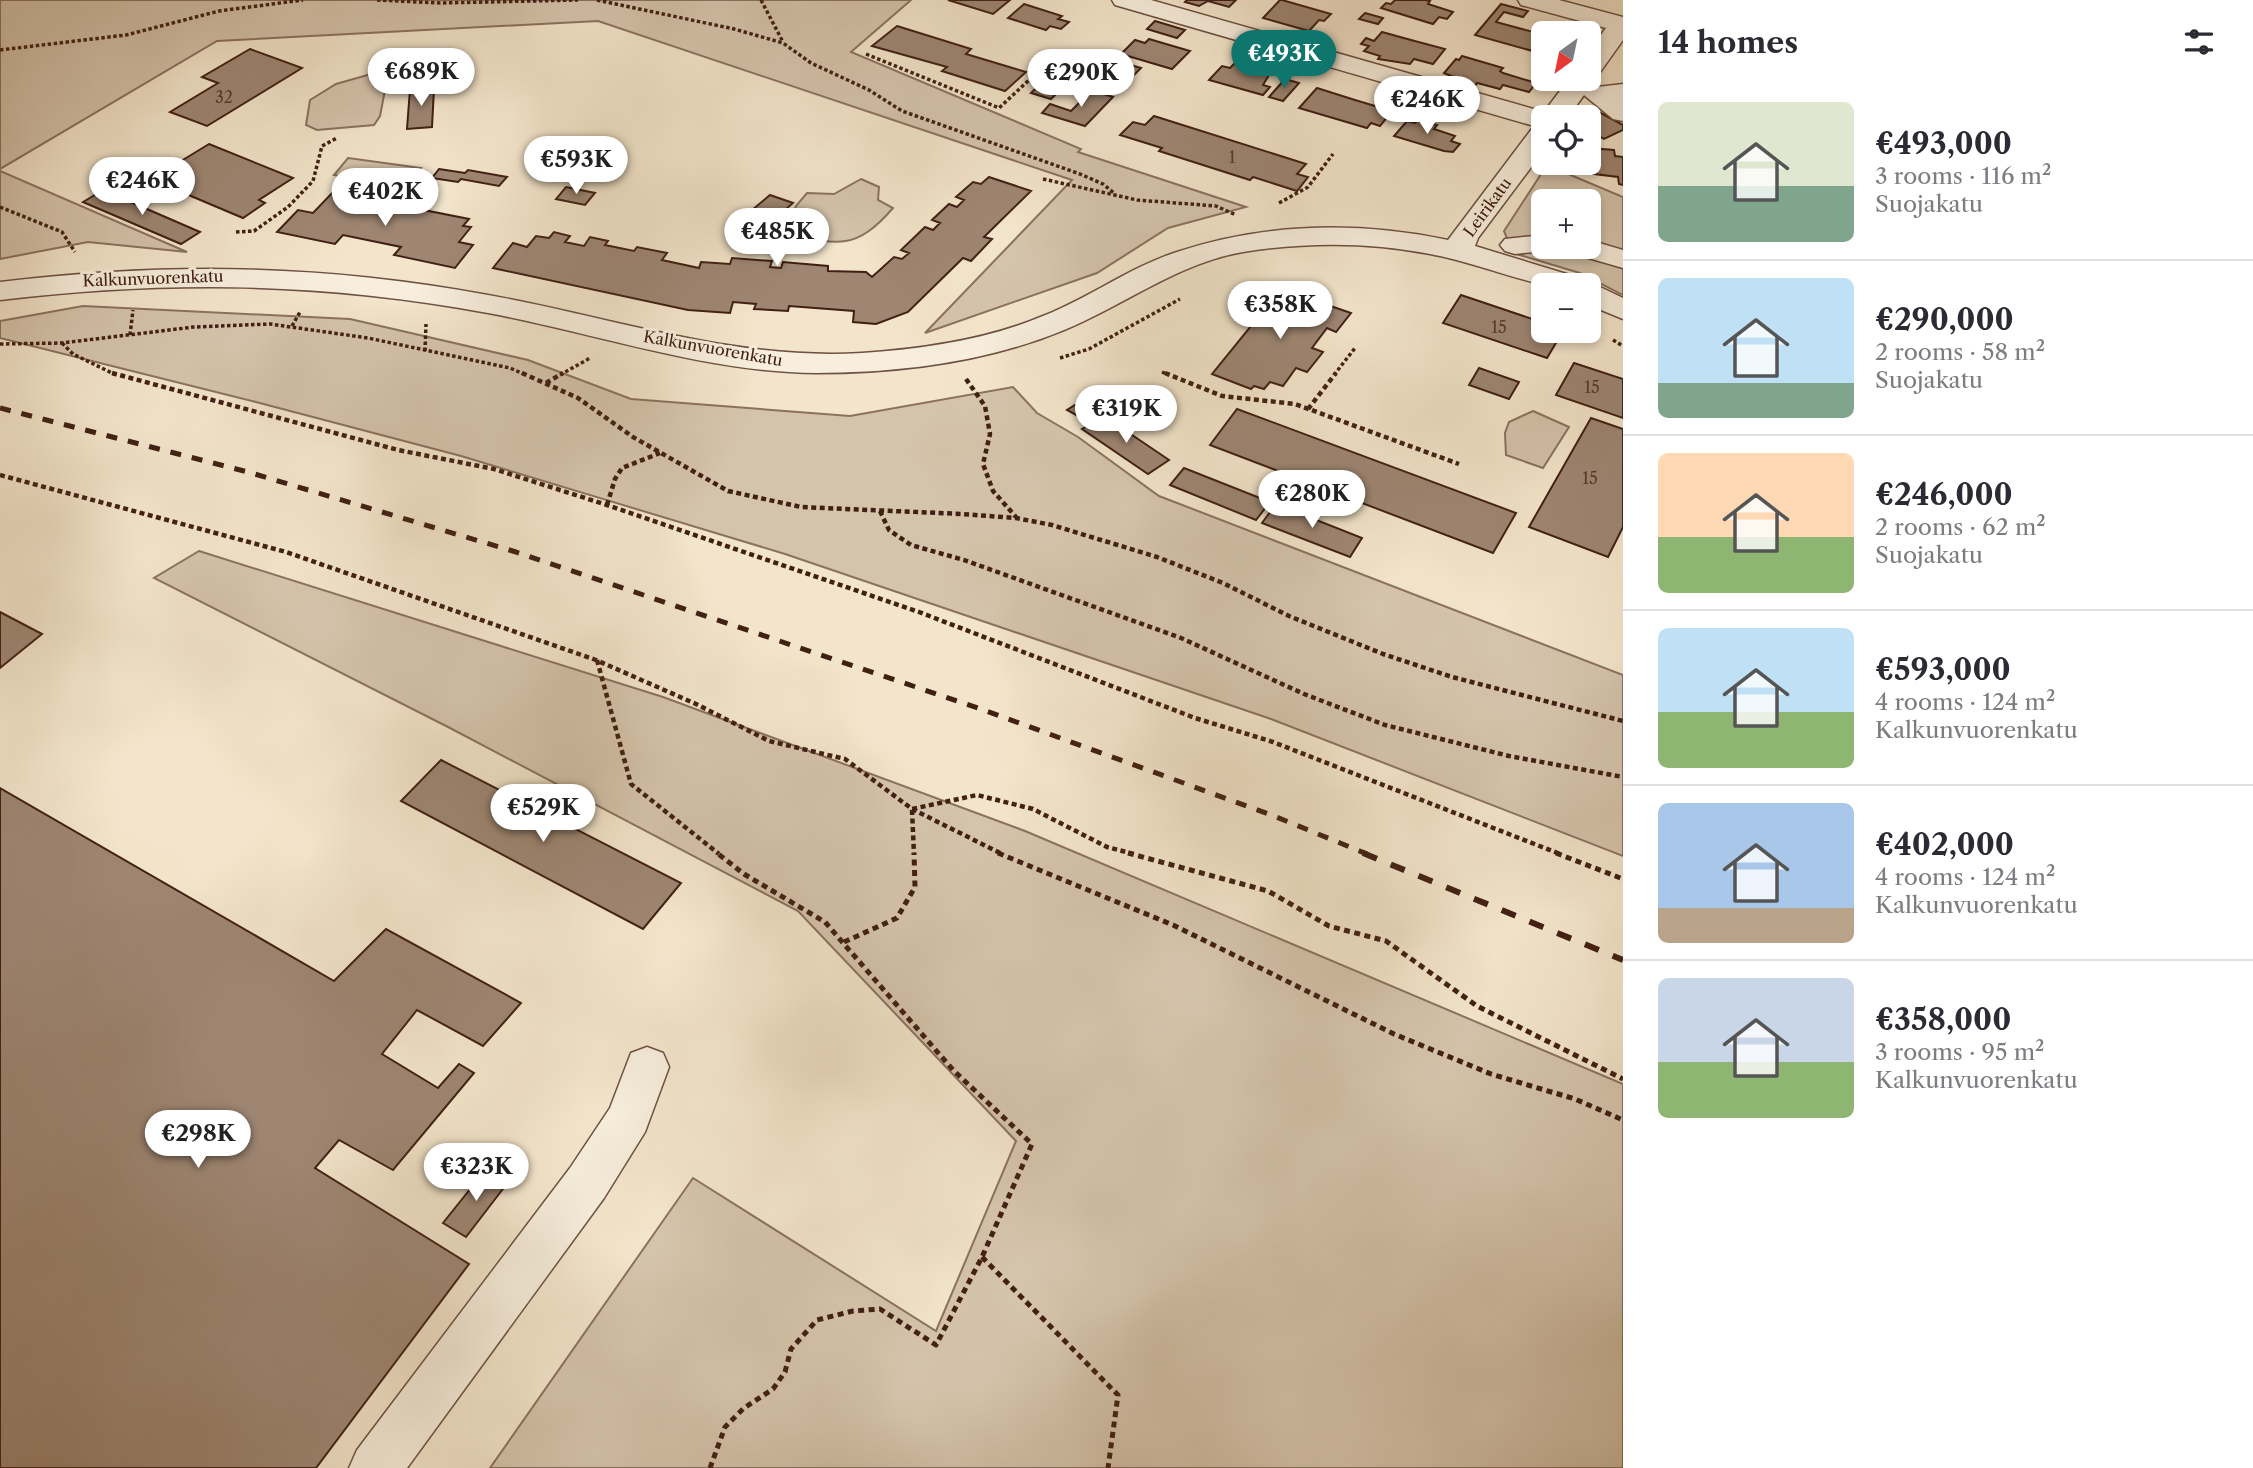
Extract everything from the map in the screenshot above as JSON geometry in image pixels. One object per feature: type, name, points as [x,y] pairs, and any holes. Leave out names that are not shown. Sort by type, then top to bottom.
[{"type":"street","points":[[1124,0],[1531,116]]},
{"type":"street","points":[[1530,0],[1622,24],[1601,58]]},
{"type":"street","points":[[1601,87],[1623,92]]},
{"type":"street","points":[[1565,105],[1578,91]]},
{"type":"street","points":[[1596,91],[1623,113]]},
{"type":"street","name":"Leirikatu","points":[[1460,251],[1464,237],[1531,148]]},
{"type":"street","name":"Kalkunvuorenkatu","points":[[0,291],[69,282],[195,274],[330,280],[391,286],[494,305],[736,356],[830,364],[914,356],[968,347],[1037,330],[1089,307],[1168,265],[1243,242],[1312,236],[1368,237],[1460,251],[1532,273]]},
{"type":"street","points":[[1601,253],[1623,259]]},
{"type":"street","points":[[1601,299],[1623,310]]},
{"type":"street","points":[[375,1468],[587,1183],[629,1118],[647,1067]]},
{"type":"path","points":[[0,50],[126,35],[219,11],[303,0]]},
{"type":"path","points":[[377,0],[440,4],[578,0]]},
{"type":"path","points":[[597,0],[734,29],[783,43],[811,64],[869,90],[902,111],[1080,174],[1114,192]]},
{"type":"path","points":[[761,0],[783,43]]},
{"type":"path","points":[[866,54],[999,108],[1058,53],[1094,52]]},
{"type":"path","points":[[236,232],[254,231],[288,207],[313,181],[322,146],[337,138]]},
{"type":"path","points":[[1279,203],[1308,187],[1333,154]]},
{"type":"path","points":[[1043,179],[1114,192],[1137,200],[1216,206],[1227,209],[1237,217]]},
{"type":"path","points":[[0,207],[62,232],[82,262]]},
{"type":"path","points":[[1057,358],[1088,349],[1181,299]]},
{"type":"path","points":[[130,335],[135,300]]},
{"type":"path","points":[[425,351],[426,316]]},
{"type":"path","points":[[0,344],[62,343],[194,327],[270,324],[368,338],[510,368],[578,398],[660,453],[728,491],[767,502],[801,507],[1016,518],[1052,525],[1157,557],[1223,583],[1290,616],[1383,654],[1463,680],[1623,721]]},
{"type":"path","points":[[62,343],[73,354],[118,376],[398,450],[494,469],[919,612],[1195,718],[1273,742],[1623,879]]},
{"type":"path","points":[[1308,409],[1355,348]]},
{"type":"path","points":[[545,384],[593,356],[582,353]]},
{"type":"path","points":[[1162,372],[1222,396],[1295,404],[1459,464]]},
{"type":"path","points":[[977,376],[966,378],[985,406],[990,434],[983,464],[993,491],[1016,518]]},
{"type":"path","points":[[607,505],[618,472],[629,463],[653,460],[660,453]]},
{"type":"path","points":[[0,475],[286,552],[596,660],[696,704],[769,741],[845,759],[912,809],[977,844],[1173,925],[1394,1034],[1492,1074],[1575,1099],[1623,1120]]},
{"type":"path","points":[[880,512],[889,530],[911,545],[964,560],[1181,638],[1304,694],[1385,725],[1486,751],[1623,777]]},
{"type":"path","points":[[596,660],[631,784],[744,874],[825,922],[953,1069],[1032,1144],[982,1257],[936,1345],[880,1308],[853,1311],[817,1320],[791,1349],[785,1372],[773,1389],[744,1408],[725,1427],[710,1468]]},
{"type":"path","points":[[912,809],[977,796],[1033,809],[1107,847],[1268,891],[1329,926],[1386,941],[1477,1006],[1623,1079]]},
{"type":"path","points":[[844,942],[897,918],[915,887],[912,809]]},
{"type":"path","points":[[982,1257],[1118,1395],[1108,1468]]},
{"type":"shaded area","points":[[0,0],[911,0],[851,52],[1081,149],[1078,152],[1246,207],[1168,228],[1097,273],[925,333],[1072,180],[598,21],[217,41],[0,169]]},
{"type":"shaded area","points":[[371,74],[394,75],[385,90],[380,116],[374,125],[317,130],[306,125],[310,100],[336,84]]},
{"type":"shaded area","points":[[348,158],[421,168],[406,187],[334,175]]},
{"type":"shaded area","points":[[0,171],[187,252],[88,242],[0,259]]},
{"type":"shaded area","points":[[1540,175],[1571,175],[1623,197],[1623,295],[1601,284],[1601,273],[1580,273],[1533,259],[1601,259],[1601,189],[1531,189]]},
{"type":"shaded area","points":[[861,179],[879,187],[878,200],[893,208],[867,232],[856,238],[832,242],[785,232],[796,206],[807,193],[834,194]]},
{"type":"shaded area","points":[[1531,190],[1531,258],[1513,253],[1504,231]]},
{"type":"shaded area","points":[[83,306],[350,319],[528,360],[631,399],[850,416],[1013,387],[1037,413],[1078,437],[1159,496],[1623,675],[1623,856],[1271,719],[785,554],[461,456],[0,338],[0,321]]},
{"type":"shaded area","points":[[1533,411],[1569,427],[1543,468],[1506,455],[1505,433],[1509,422]]},
{"type":"shaded area","points":[[199,551],[663,697],[1025,831],[1623,1084],[1623,1468],[490,1468],[693,1178],[936,1331],[1016,1141],[798,911],[450,728],[154,578]]},
{"type":"building","points":[[948,0],[1010,0],[993,14]]},
{"type":"building","points":[[1187,0],[1236,0],[1229,7],[1208,1],[1199,6],[1185,2]]},
{"type":"building","points":[[1280,0],[1331,14],[1324,21],[1319,20],[1309,31],[1263,18]]},
{"type":"building","points":[[1395,0],[1430,1],[1428,4],[1453,12],[1447,19],[1439,17],[1433,24],[1381,8]]},
{"type":"building","points":[[1024,4],[1062,16],[1058,19],[1069,22],[1061,29],[1050,26],[1046,30],[1008,18]]},
{"type":"building","points":[[1501,4],[1528,11],[1523,17],[1504,12],[1496,22],[1531,31],[1531,51],[1475,35]]},
{"type":"building","points":[[1365,13],[1383,18],[1378,24],[1359,19]]},
{"type":"building","points":[[1155,21],[1185,30],[1177,38],[1147,29]]},
{"type":"building","points":[[897,26],[971,49],[966,54],[1026,72],[1005,91],[942,71],[947,67],[872,46]]},
{"type":"building","points":[[1382,32],[1445,49],[1433,64],[1414,59],[1410,64],[1378,59],[1380,56],[1364,51],[1369,46],[1361,44],[1366,38],[1374,41]]},
{"type":"building","points":[[1149,39],[1190,51],[1172,69],[1121,54],[1135,40],[1145,43]]},
{"type":"building","points":[[250,49],[302,68],[207,126],[170,112],[218,83],[202,77]]},
{"type":"building","points":[[1462,56],[1503,68],[1500,71],[1503,73],[1531,81],[1531,89],[1529,92],[1503,85],[1500,89],[1477,83],[1475,86],[1444,73],[1456,59],[1459,60]]},
{"type":"building","points":[[1117,61],[1141,68],[1129,80],[1105,74]]},
{"type":"building","points":[[1236,62],[1269,75],[1263,85],[1270,87],[1263,95],[1209,80],[1222,66],[1230,68]]},
{"type":"building","points":[[1054,70],[1074,76],[1051,99],[1031,93]]},
{"type":"building","points":[[1285,79],[1299,83],[1283,101],[1269,97]]},
{"type":"building","points":[[434,88],[432,127],[407,129],[410,89]]},
{"type":"building","points":[[1317,88],[1392,111],[1380,126],[1371,123],[1367,128],[1299,108]]},
{"type":"building","points":[[1092,90],[1113,97],[1085,126],[1042,113],[1050,104],[1071,111]]},
{"type":"building","points":[[1601,113],[1623,125],[1623,130],[1604,139],[1601,137]]},
{"type":"building","points":[[1154,116],[1306,164],[1297,174],[1308,177],[1297,191],[1253,177],[1250,180],[1159,151],[1162,148],[1120,135],[1133,122],[1145,125]]},
{"type":"building","points":[[1418,120],[1437,125],[1434,129],[1455,136],[1451,141],[1460,144],[1453,152],[1444,151],[1394,136],[1407,121],[1415,123]]},
{"type":"building","points":[[209,144],[293,178],[259,200],[265,203],[243,218],[146,177],[168,164],[173,166]]},
{"type":"building","points":[[1601,149],[1614,150],[1615,156],[1623,157],[1623,185],[1619,184],[1618,177],[1601,175]]},
{"type":"building","points":[[439,169],[465,173],[468,170],[507,177],[499,186],[461,179],[458,182],[432,178]]},
{"type":"building","points":[[989,177],[1031,191],[984,237],[992,239],[971,261],[963,258],[908,312],[876,324],[853,322],[854,311],[789,306],[788,311],[754,309],[756,304],[733,302],[730,313],[688,310],[493,268],[513,243],[527,247],[536,236],[549,238],[554,232],[570,236],[565,242],[584,246],[590,237],[608,241],[605,245],[634,251],[637,247],[667,253],[662,260],[699,268],[701,262],[730,264],[732,258],[772,261],[770,267],[781,268],[783,262],[828,266],[828,271],[866,272],[872,277],[894,257],[902,259],[909,253],[901,250],[925,227],[933,230],[940,223],[932,220],[949,204],[957,207],[964,200],[956,197],[973,182],[981,184]]},
{"type":"building","points":[[566,187],[595,193],[585,205],[556,199]]},
{"type":"building","points":[[103,190],[200,232],[181,244],[83,202]]},
{"type":"building","points":[[333,192],[469,219],[463,226],[471,227],[459,242],[473,245],[455,268],[394,255],[401,247],[343,235],[335,244],[277,232],[298,210],[313,213]]},
{"type":"building","points":[[770,195],[793,203],[762,230],[739,221]]},
{"type":"building","points":[[1281,289],[1351,313],[1336,332],[1327,328],[1312,348],[1323,352],[1307,372],[1296,368],[1283,386],[1270,382],[1264,389],[1254,386],[1251,389],[1212,374]]},
{"type":"building","points":[[1461,295],[1531,319],[1531,343],[1556,343],[1547,358],[1443,323]]},
{"type":"building","points":[[1574,363],[1623,379],[1623,418],[1556,395]]},
{"type":"building","points":[[1479,368],[1519,382],[1509,399],[1469,385]]},
{"type":"building","points":[[1075,405],[1086,411],[1078,416],[1067,410]]},
{"type":"building","points":[[1237,409],[1516,513],[1493,553],[1210,445]]},
{"type":"building","points":[[1104,416],[1169,460],[1148,474],[1082,429]]},
{"type":"building","points":[[1591,418],[1623,429],[1623,527],[1608,557],[1529,527]]},
{"type":"building","points":[[1184,468],[1270,502],[1256,520],[1170,485]]},
{"type":"building","points":[[1276,504],[1362,538],[1350,557],[1262,523]]},
{"type":"building","points":[[0,612],[42,634],[0,668]]},
{"type":"building","points":[[441,760],[681,883],[643,929],[401,801]]},
{"type":"building","points":[[0,788],[334,981],[386,929],[521,1003],[483,1046],[417,1010],[382,1054],[438,1088],[459,1064],[474,1073],[393,1170],[339,1140],[315,1168],[469,1264],[316,1468],[0,1468]]},
{"type":"building","points":[[487,1168],[509,1181],[466,1237],[443,1223]]},
{"type":"railway","points":[[0,408],[248,472],[516,552],[978,708],[1274,816],[1367,854]]},
{"type":"railway","points":[[1363,853],[1623,960]]}]
